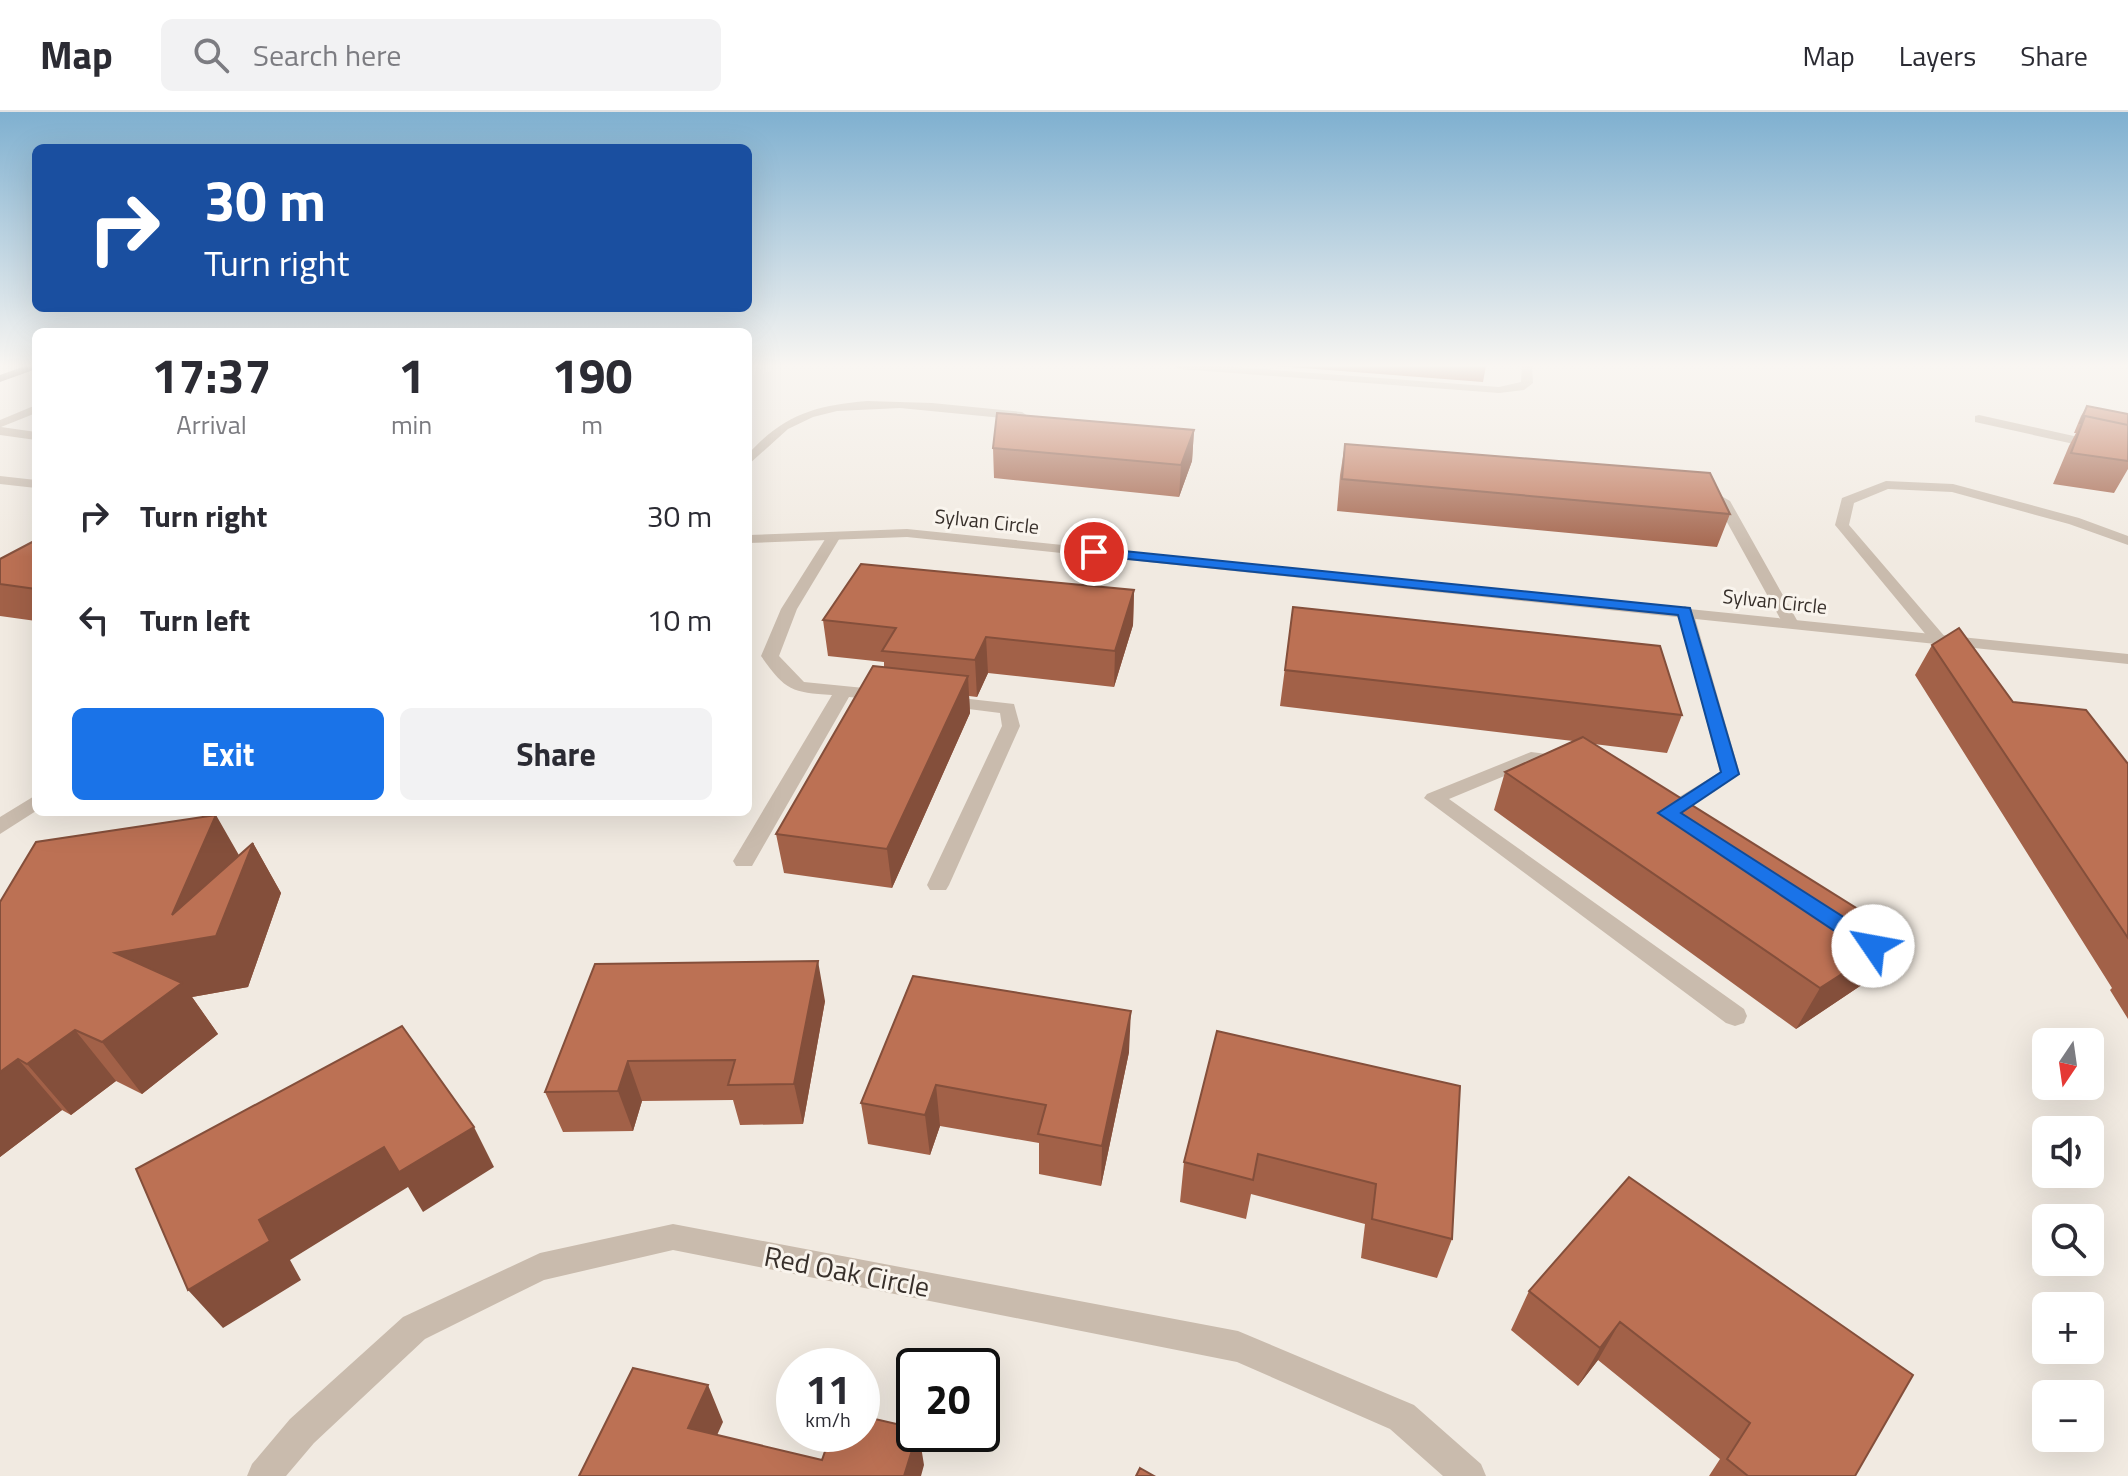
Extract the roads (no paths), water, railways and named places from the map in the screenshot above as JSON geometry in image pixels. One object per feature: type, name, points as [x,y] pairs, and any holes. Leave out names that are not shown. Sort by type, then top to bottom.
[{"type":"street","points":[[752,457],[780,430]]},
{"type":"street","points":[[2027,430],[2128,452]]},
{"type":"street","points":[[0,431],[32,435]]},
{"type":"street","points":[[0,480],[32,484]]},
{"type":"street","points":[[1938,638],[1842,525],[1847,501],[1886,485],[1953,488],[2074,521],[2128,541]]},
{"type":"street","points":[[1700,488],[1723,501],[1790,622]]},
{"type":"street","name":"Sylvan Circle","points":[[752,539],[907,533],[2128,659]]},
{"type":"street","points":[[834,536],[784,621],[770,656],[782,672],[799,687],[1008,708],[1011,726],[938,885]]},
{"type":"street","points":[[1668,813],[1730,774],[1685,611]]},
{"type":"street","points":[[744,861],[844,691]]},
{"type":"street","points":[[1587,771],[1574,763],[1531,758],[1434,798],[1735,1016]]},
{"type":"street","points":[[1641,799],[1693,830]]},
{"type":"street","points":[[0,827],[32,804]]},
{"type":"street","name":"Red Oak Circle","points":[[264,1476],[302,1431],[414,1328],[540,1267],[673,1237],[1238,1347],[1402,1417],[1469,1476]]}]
